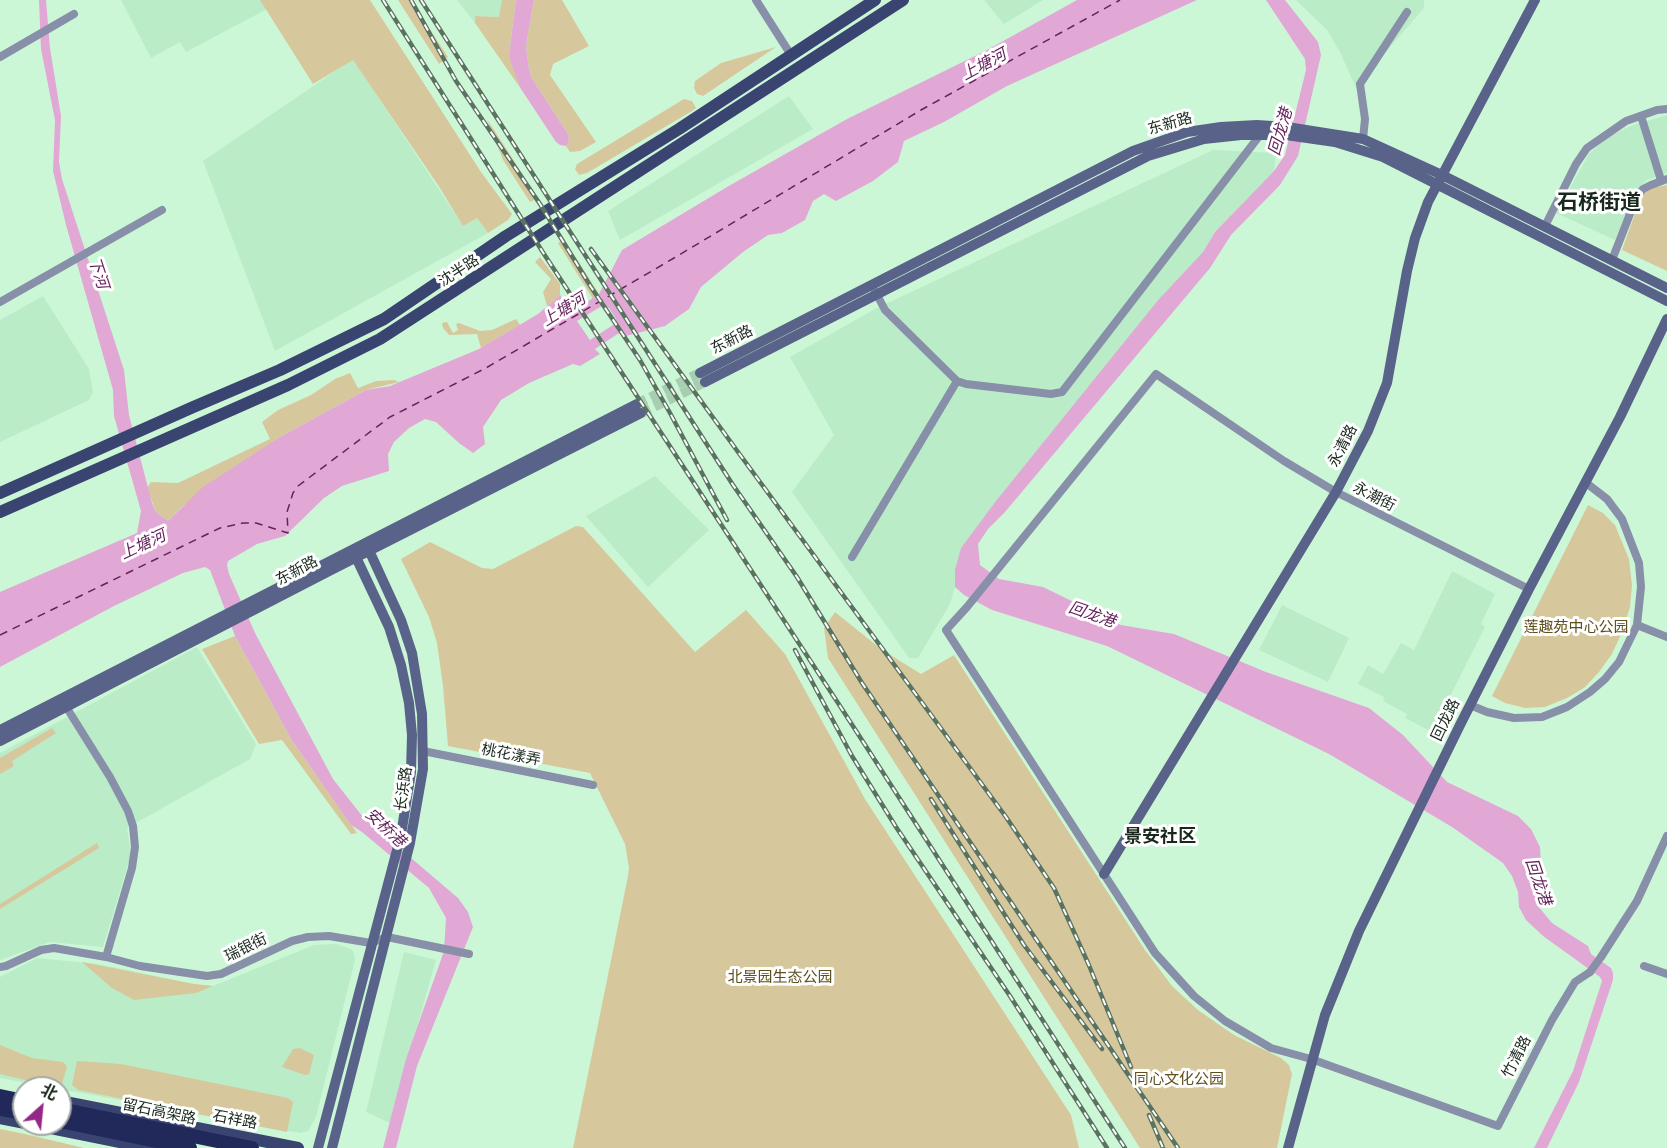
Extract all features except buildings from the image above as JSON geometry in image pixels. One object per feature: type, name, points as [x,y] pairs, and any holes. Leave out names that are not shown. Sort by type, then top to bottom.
[{"type":"highway","name":"留石高架路","points":[[72,1110],[252,1148]]},
{"type":"highway","name":"留石高架路","points":[[72,1123],[190,1148]]},
{"type":"main road","name":"沈半路","points":[[0,493],[280,370],[384,319],[506,236],[679,129],[875,0]]},
{"type":"main road","name":"沈半路","points":[[0,512],[288,385],[380,339],[903,0]]},
{"type":"main road","name":"永清路","points":[[1104,874],[1336,492],[1368,431],[1387,383],[1410,260],[1428,202],[1534,0]]},
{"type":"main road","name":"东新路","points":[[702,378],[875,289],[1133,151],[1187,132],[1221,127],[1257,125],[1308,134],[1362,139],[1667,301]]},
{"type":"main road","name":"东新路","points":[[875,289],[1148,156],[1204,139],[1287,131]]},
{"type":"main road","name":"东新路","points":[[1308,134],[1383,157],[1440,179],[1545,226],[1667,288]]},
{"type":"main road","name":"回龙路","points":[[1288,1148],[1325,1015],[1359,931],[1470,705],[1620,417],[1667,319]]},
{"type":"main road","name":"东新路","points":[[0,730],[63,702],[639,409]]},
{"type":"main road","name":"长浜路","points":[[318,1148],[371,943],[408,826],[423,769],[422,714],[412,653],[401,620],[367,547]]},
{"type":"main road","name":"长浜路","points":[[332,1148],[396,902],[408,826],[411,762],[410,703],[401,665],[388,627],[354,553]]},
{"type":"main road","name":"东新路","points":[[0,741],[63,702]]},
{"type":"main road","name":"石祥路","points":[[72,1103],[298,1148]]},
{"type":"main road","points":[[72,1132],[149,1148]]},
{"type":"street","points":[[756,0],[791,56]]},
{"type":"street","points":[[1362,139],[1365,119],[1360,84],[1407,12]]},
{"type":"street","points":[[0,57],[74,14]]},
{"type":"street","points":[[1545,226],[1576,164],[1587,148],[1626,121],[1657,110],[1667,109]]},
{"type":"street","points":[[1612,261],[1637,196],[1643,189],[1664,180],[1641,116]]},
{"type":"street","points":[[875,289],[885,310],[957,381],[1051,394],[1062,392],[1260,135]]},
{"type":"street","points":[[0,303],[162,210]]},
{"type":"street","name":"永潮街","points":[[1104,874],[946,630],[1156,374],[1265,448],[1336,492],[1529,589]]},
{"type":"street","points":[[852,557],[957,381]]},
{"type":"street","points":[[1470,705],[1487,712],[1514,718],[1542,717],[1567,707],[1590,692],[1619,662],[1637,626],[1641,587],[1638,563],[1622,519],[1607,499],[1586,482]]},
{"type":"street","points":[[1637,626],[1667,638]]},
{"type":"street","points":[[63,702],[110,777],[133,826],[135,846],[132,868],[106,957]]},
{"type":"street","name":"桃花漾弄","points":[[423,751],[593,785]]},
{"type":"street","name":"竹清路","points":[[1311,1059],[1498,1126],[1552,1020],[1575,982],[1590,972],[1601,957],[1637,900],[1667,836]]},
{"type":"street","points":[[1104,874],[1155,953],[1194,996],[1225,1021],[1271,1048],[1311,1059]]},
{"type":"street","name":"瑞银街","points":[[0,967],[41,950],[54,948],[106,957],[140,966],[207,976],[221,974],[292,941],[308,937],[329,936],[371,943]]},
{"type":"street","points":[[371,943],[387,937],[469,954]]},
{"type":"street","points":[[1644,966],[1667,974]]},
{"type":"shaded area","points":[[121,0],[284,0],[186,52],[180,42],[151,58]]},
{"type":"shaded area","points":[[457,0],[502,0],[501,13],[499,17],[476,16],[475,23]]},
{"type":"shaded area","points":[[984,0],[1043,0],[1004,24]]},
{"type":"shaded area","points":[[1296,0],[1424,0],[1424,8],[1379,60],[1366,82],[1356,88],[1327,30]]},
{"type":"shaded area","points":[[353,59],[463,226],[477,218],[488,233],[275,351],[203,161]]},
{"type":"shaded area","points":[[789,96],[813,129],[620,240],[608,211]]},
{"type":"shaded area","points":[[1667,115],[1667,173],[1647,180],[1637,190],[1615,240],[1556,213],[1589,154],[1607,138],[1630,126]]},
{"type":"shaded area","points":[[1213,150],[1276,153],[1274,171],[1215,232],[1203,252],[1159,299],[955,570],[955,587],[950,604],[918,658],[909,658],[792,492],[834,435],[790,357],[875,309]]},
{"type":"shaded area","points":[[43,296],[89,369],[93,392],[89,400],[0,442],[0,320]]},
{"type":"shaded area","points":[[655,476],[709,530],[648,587],[586,516]]},
{"type":"shaded area","points":[[1452,571],[1495,594],[1481,624],[1485,627],[1432,732],[1405,718],[1407,714],[1383,701],[1384,697],[1358,684],[1368,665],[1383,674],[1401,643],[1414,650]]},
{"type":"shaded area","points":[[1282,605],[1349,638],[1328,682],[1259,650]]},
{"type":"shaded area","points":[[197,647],[256,744],[250,759],[127,828],[131,855],[103,947],[50,942],[0,960],[0,753]]},
{"type":"shaded area","points":[[336,944],[351,949],[355,960],[316,1117],[308,1131],[300,1133],[72,1091],[72,1076],[12,1076],[12,1080],[0,1078],[0,977],[37,958],[98,964],[213,986],[314,945]]},
{"type":"shaded area","points":[[404,952],[436,960],[390,1123],[366,1112]]},
{"type":"green space","points":[[260,0],[370,0],[481,172],[512,214],[508,220],[488,233],[477,218],[463,226],[438,185],[353,60],[313,84]]},
{"type":"green space","points":[[398,0],[411,0],[448,57],[439,64]]},
{"type":"green space","points":[[502,0],[516,0],[509,54],[521,89],[475,23],[475,16],[499,17]]},
{"type":"green space","points":[[534,0],[562,0],[589,46],[553,64],[550,75],[596,142],[580,151],[570,152],[566,146],[569,141],[568,134],[531,77],[526,46]]},
{"type":"green space","points":[[776,47],[703,96],[697,94],[694,88],[695,81],[721,63]]},
{"type":"green space","points":[[684,99],[692,101],[696,108],[587,173],[579,175],[575,169],[577,164]]},
{"type":"green space","points":[[487,119],[538,198],[530,202],[503,160]]},
{"type":"green space","points":[[1667,185],[1667,271],[1622,250],[1642,194],[1652,188]]},
{"type":"green space","points":[[564,239],[599,294],[593,299],[558,243]]},
{"type":"green space","points":[[540,257],[560,284],[560,295],[547,306],[543,292],[551,279],[535,262]]},
{"type":"green space","points":[[516,319],[520,325],[481,348],[477,334],[449,335],[442,323],[447,322],[453,333],[458,330],[456,324],[459,323],[480,331],[492,330]]},
{"type":"green space","points":[[350,373],[358,388],[376,381],[399,382],[366,390],[280,437],[183,506],[168,521],[156,512],[147,488],[151,482],[178,483],[270,439],[262,422],[278,410]]},
{"type":"green space","name":"莲趣苑中心公园","points":[[1588,505],[1603,513],[1615,525],[1629,559],[1632,585],[1630,607],[1623,630],[1612,654],[1584,688],[1545,707],[1525,708],[1505,703],[1492,696]]},
{"type":"green space","name":"北景园生态公园","points":[[576,526],[583,527],[695,652],[746,610],[785,654],[865,799],[1071,1115],[1079,1148],[573,1148],[628,876],[625,844],[590,773],[448,746],[437,643],[429,617],[401,559],[430,542],[482,568],[493,569]]},
{"type":"green space","name":"同心文化公园","points":[[835,612],[881,649],[921,674],[954,655],[1145,950],[1172,986],[1198,1010],[1234,1035],[1281,1058],[1289,1065],[1292,1074],[1277,1148],[1140,1148],[828,658],[824,628]]},
{"type":"green space","points":[[235,636],[291,739],[357,833],[351,834],[282,740],[259,744],[202,649]]},
{"type":"green space","points":[[52,728],[56,733],[12,761],[14,766],[0,774],[0,758]]},
{"type":"green space","points":[[97,843],[99,848],[0,909],[0,904]]},
{"type":"green space","points":[[82,962],[213,986],[196,993],[134,1000],[112,988]]},
{"type":"green space","points":[[0,1045],[32,1058],[63,1062],[67,1067],[64,1076],[12,1077],[0,1074]]},
{"type":"green space","points":[[300,1048],[314,1055],[309,1074],[305,1075],[282,1067],[293,1049]]},
{"type":"green space","points":[[77,1061],[121,1064],[288,1098],[293,1102],[287,1132],[78,1090],[72,1085]]},
{"type":"green space","points":[[0,1129],[12,1131],[12,1136],[33,1136],[84,1148],[0,1148]]},
{"type":"water","name":"上塘河","points":[[39,0],[46,0],[50,48],[61,116],[59,162],[62,179],[124,370],[129,415],[152,503],[156,512],[168,521],[203,487],[280,437],[366,390],[390,386],[479,349],[538,314],[560,295],[572,312],[599,294],[622,250],[847,119],[987,50],[1077,0],[1197,0],[1007,86],[944,122],[904,141],[898,162],[873,181],[836,201],[824,194],[813,201],[805,220],[782,233],[768,235],[743,252],[701,287],[689,309],[665,326],[626,336],[619,333],[595,349],[600,354],[580,366],[573,364],[529,383],[501,400],[483,427],[485,444],[473,453],[436,422],[425,419],[409,428],[394,442],[388,454],[389,471],[342,486],[324,498],[285,536],[257,544],[228,561],[229,574],[256,635],[333,779],[363,817],[458,898],[468,912],[473,927],[417,1066],[396,1148],[383,1148],[406,1059],[444,951],[446,918],[429,888],[351,825],[291,739],[235,636],[210,570],[205,567],[183,573],[114,606],[0,667],[0,592],[137,533],[141,511],[114,416],[113,390],[53,171],[55,120],[41,49]],"holes":[[[602,306],[609,308],[616,319],[613,325],[590,340],[577,321]]]},
{"type":"water","points":[[516,0],[534,0],[526,46],[529,69],[531,77],[568,134],[569,141],[566,146],[556,142],[521,89],[511,63],[509,54]]},
{"type":"water","name":"回龙港","points":[[1266,0],[1285,0],[1318,42],[1321,55],[1298,156],[1280,185],[1231,235],[1210,268],[1005,512],[988,529],[978,544],[980,565],[999,579],[1043,587],[1121,625],[1174,634],[1266,672],[1369,708],[1403,735],[1447,782],[1518,816],[1531,829],[1540,847],[1541,865],[1534,886],[1538,906],[1552,923],[1588,946],[1591,954],[1611,968],[1613,973],[1613,980],[1579,1082],[1547,1148],[1534,1148],[1573,1071],[1602,981],[1600,977],[1543,936],[1526,920],[1519,907],[1518,892],[1512,876],[1503,863],[1452,827],[1329,754],[1107,646],[992,610],[964,595],[955,587],[955,570],[961,548],[996,501],[1159,299],[1203,252],[1215,232],[1274,171],[1285,155],[1306,70],[1305,59]]},
{"type":"ferry route","points":[[0,635],[220,528],[256,523],[288,533],[287,512],[293,493],[298,486],[390,417],[486,368],[921,110],[1120,0]]},
{"type":"tunnel","points":[[637,404],[700,373]]},
{"type":"tunnel","points":[[641,413],[705,382]]},
{"type":"railway","points":[[383,0],[544,254],[840,706],[1125,1148]]},
{"type":"railway","points":[[411,0],[456,81],[540,204],[591,287],[640,360],[727,520]]},
{"type":"railway","points":[[421,0],[733,485],[797,577],[862,683],[1178,1148]]},
{"type":"railway","points":[[591,249],[1006,817],[1054,888],[1131,1067]]},
{"type":"railway","points":[[795,650],[852,756],[896,827],[1010,996],[1107,1148]]},
{"type":"railway","points":[[931,799],[1024,945],[1102,1049]]},
{"type":"railway","points":[[1149,1115],[1163,1148]]},
{"type":"district","name":"石桥街道","points":[[1599,203]]},
{"type":"district","name":"景安社区","points":[[1160,837]]},
{"type":"water label","name":"下河","points":[[98,273]]},
{"type":"water label","name":"安桥港","points":[[385,828]]}]
